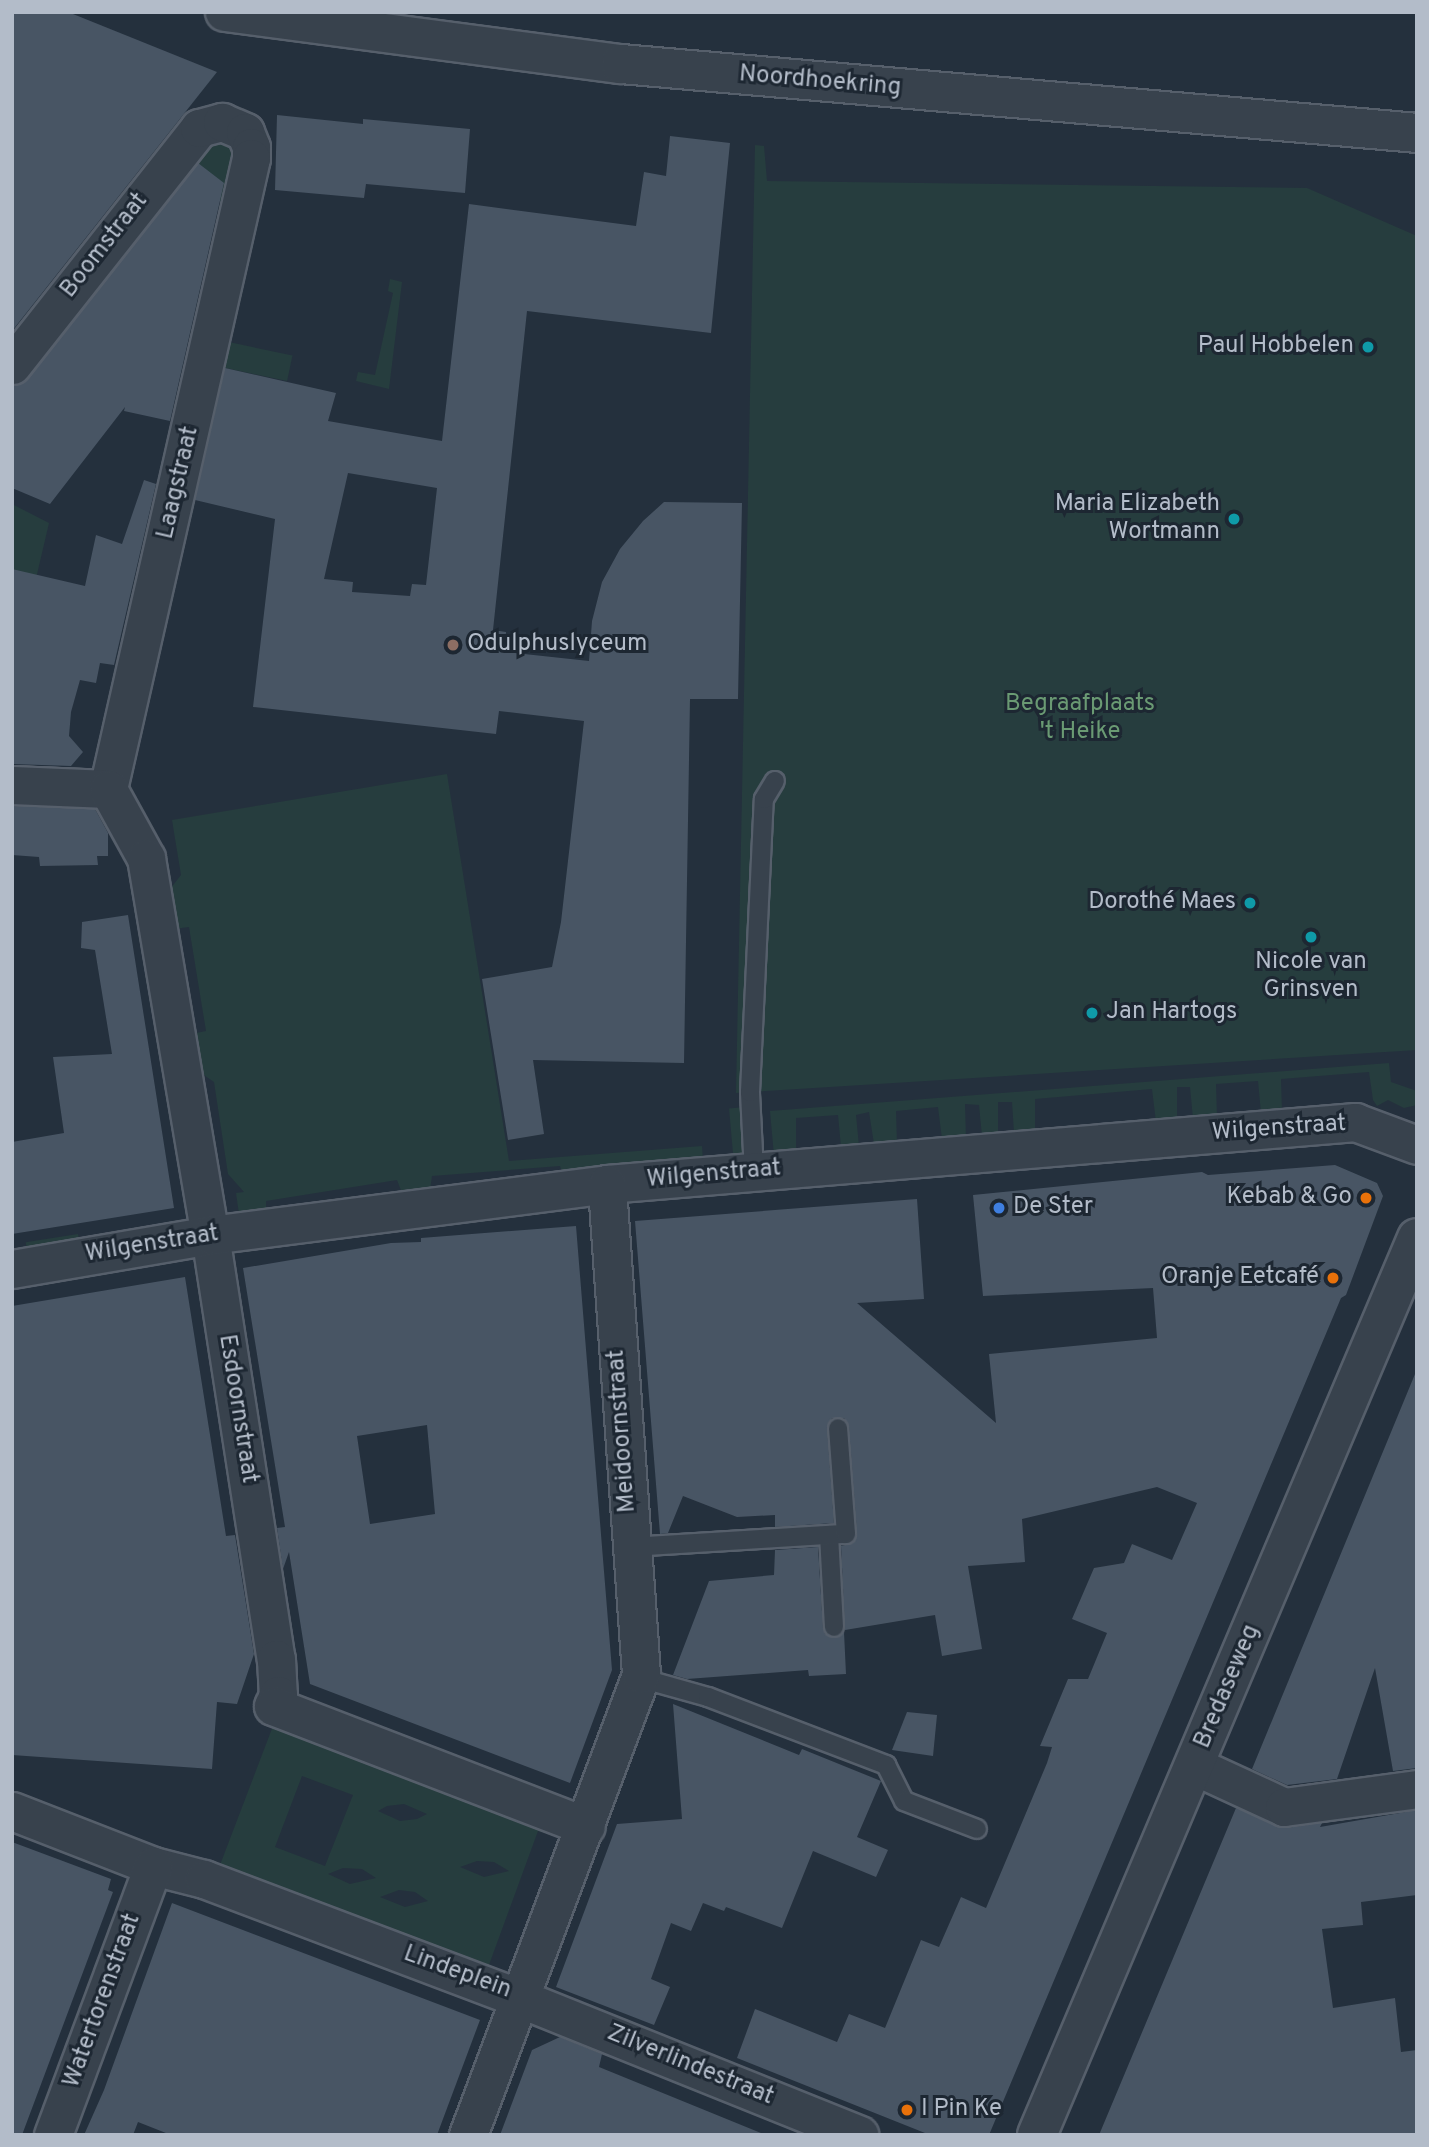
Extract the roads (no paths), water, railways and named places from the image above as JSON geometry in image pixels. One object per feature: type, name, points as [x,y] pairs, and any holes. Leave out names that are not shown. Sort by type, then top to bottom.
[{"type":"street","name":"Noordhoekring","points":[[225,12],[621,64],[1417,133]]},
{"type":"street","name":"Laagstraat","points":[[108,789],[251,158],[249,139],[237,127],[215,121],[199,128]]},
{"type":"street","name":"Boomstraat","points":[[12,365],[199,128]]},
{"type":"street","points":[[12,785],[108,789]]},
{"type":"street","name":"Esdoornstraat","points":[[108,789],[146,858],[210,1235],[276,1659],[278,1695],[273,1706],[586,1826]]},
{"type":"street","name":"Wilgenstraat","points":[[12,1269],[210,1235],[607,1184],[1355,1122],[1417,1145]]},
{"type":"street","name":"Meidoornstraat","points":[[607,1184],[639,1678]]},
{"type":"street","name":"Bredaseweg","points":[[1037,2135],[1417,1238]]},
{"type":"street","name":"Lindeplein","points":[[12,1811],[153,1866],[204,1879],[519,1998],[586,1826],[639,1678]]},
{"type":"street","points":[[1195,1766],[1284,1807],[1417,1789]]},
{"type":"street","name":"Watertorenstraat","points":[[53,2135],[153,1866]]},
{"type":"street","points":[[468,2135],[519,1998]]},
{"type":"street","name":"Zilverlindestraat","points":[[519,1998],[860,2135]]},
{"type":"lane","points":[[754,1172],[750,1092],[764,799],[775,780]]},
{"type":"lane","points":[[631,1547],[846,1534],[838,1428]]},
{"type":"lane","points":[[829,1535],[834,1627]]},
{"type":"lane","points":[[639,1678],[708,1697],[887,1765],[904,1801],[977,1829]]},
{"type":"place","name":"Paul Hobbelen","points":[[1368,347]]},
{"type":"place","name":"Maria Elizabeth Wortmann","points":[[1234,519]]},
{"type":"place","name":"Odulphuslyceum","points":[[453,645]]},
{"type":"place","name":"Dorothé Maes","points":[[1250,903]]},
{"type":"place","name":"Nicole van Grinsven","points":[[1311,937]]},
{"type":"place","name":"Jan Hartogs","points":[[1092,1013]]},
{"type":"place","name":"Kebab & Go","points":[[1366,1198]]},
{"type":"place","name":"De Ster","points":[[999,1208]]},
{"type":"place","name":"Oranje Eetcafé","points":[[1333,1278]]},
{"type":"place","name":"I Pin Ke","points":[[907,2110]]},
{"type":"park label","name":"Begraafplaats 't Heike","points":[[1080,719]]}]
